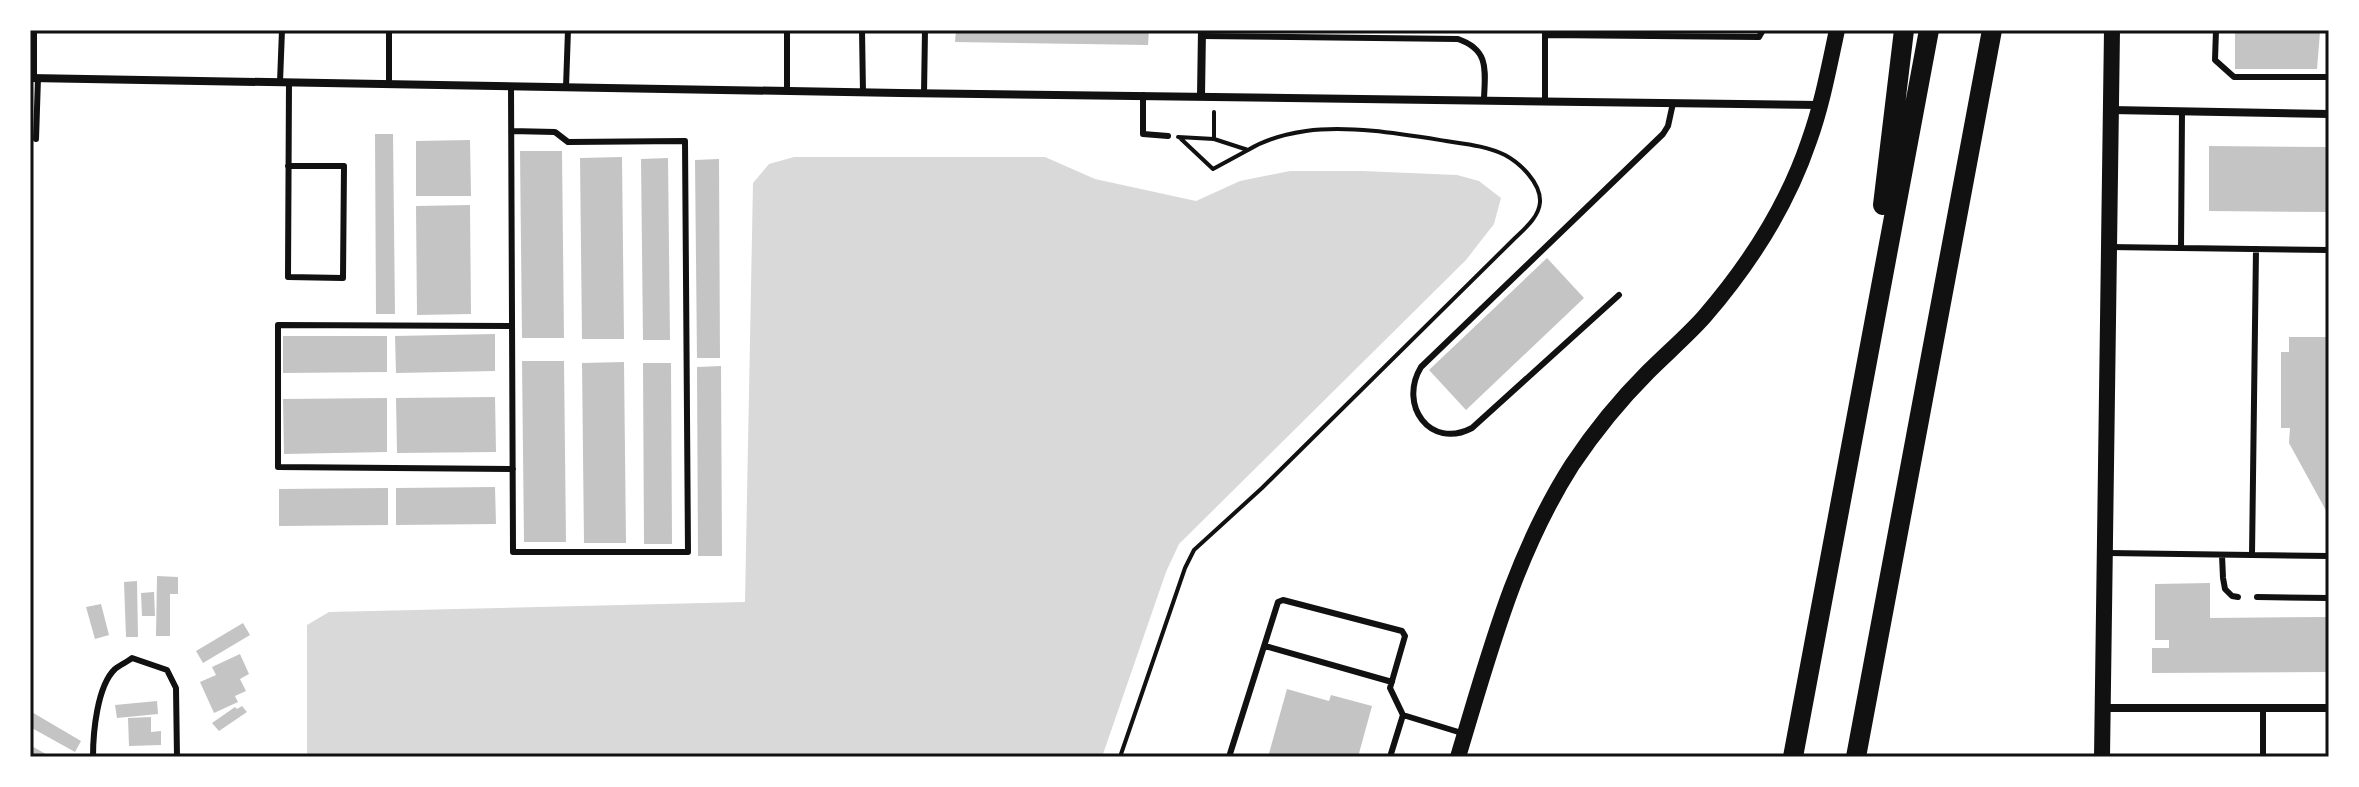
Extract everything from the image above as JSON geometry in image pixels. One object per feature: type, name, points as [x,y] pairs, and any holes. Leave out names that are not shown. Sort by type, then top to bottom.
[{"type":"highway","points":[[1862,385],[1904,30]]},
{"type":"highway","points":[[1793,757],[1929,30]]},
{"type":"highway","points":[[1856,757],[1992,30]]},
{"type":"main road","points":[[1458,757],[1509,593],[1534,532],[1589,442],[1621,401],[1701,320],[1745,266],[1781,206],[1809,142],[1837,30]]},
{"type":"main road","points":[[2102,757],[2112,30]]},
{"type":"street","points":[[1201,96],[1202,33]]},
{"type":"street","points":[[34,78],[924,94],[1820,105]]},
{"type":"street","points":[[2111,110],[2329,114]]},
{"type":"street","points":[[2102,708],[2329,708]]},
{"type":"lane","points":[[34,30],[36,139]]},
{"type":"lane","points":[[282,30],[288,166],[288,277],[343,278],[344,166],[288,166]]},
{"type":"lane","points":[[389,30],[389,84]]},
{"type":"lane","points":[[566,87],[568,30]]},
{"type":"lane","points":[[787,30],[787,91]]},
{"type":"lane","points":[[862,30],[863,93]]},
{"type":"lane","points":[[924,94],[925,30]]},
{"type":"lane","points":[[1545,100],[1545,33],[1759,37],[1763,30]]},
{"type":"lane","points":[[2216,30],[2215,60],[2234,77],[2329,77]]},
{"type":"lane","points":[[1202,33],[1458,39],[1474,47],[1482,56],[1485,67],[1484,99]]},
{"type":"lane","points":[[511,86],[511,131],[512,326],[513,469],[513,552],[688,552],[685,141],[568,142],[555,132],[511,131]]},
{"type":"lane","points":[[1143,95],[1143,134],[1168,136]]},
{"type":"lane","points":[[1619,295],[1472,428],[1446,433],[1426,425],[1419,418],[1412,395],[1421,367],[1663,134],[1673,102]]},
{"type":"lane","points":[[2181,248],[2182,112]]},
{"type":"lane","points":[[2109,247],[2329,250]]},
{"type":"lane","points":[[2252,555],[2256,249]]},
{"type":"lane","points":[[512,326],[278,325],[278,467],[513,469]]},
{"type":"lane","points":[[2104,553],[2329,556]]},
{"type":"lane","points":[[2222,555],[2225,589],[2238,597]]},
{"type":"lane","points":[[2257,597],[2329,598]]},
{"type":"lane","points":[[1229,757],[1278,602],[1283,600],[1402,631],[1405,636],[1390,688],[1403,715],[1390,757]]},
{"type":"lane","points":[[1265,646],[1392,682]]},
{"type":"lane","points":[[93,757],[93,738],[104,685],[115,669],[132,658],[167,670],[176,688],[177,757]]},
{"type":"lane","points":[[2263,708],[2263,757]]},
{"type":"lane","points":[[1403,715],[1465,734]]},
{"type":"path","points":[[1214,112],[1214,139]]},
{"type":"path","points":[[1120,757],[1185,568],[1194,550],[1262,488],[1536,217],[1540,202],[1537,186],[1525,171],[1507,156],[1485,147],[1381,132],[1307,131],[1265,140],[1213,169],[1179,137]]},
{"type":"path","points":[[1168,136],[1214,139],[1248,150]]},
{"type":"shaded area","points":[[794,157],[1045,157],[1095,179],[1196,201],[1240,181],[1290,171],[1457,175],[1479,181],[1501,198],[1494,224],[1466,260],[1179,544],[1166,572],[1102,757],[307,757],[307,625],[329,612],[745,602],[753,183],[769,164]]},
{"type":"building","points":[[956,30],[1149,30],[1148,45],[955,42]]},
{"type":"building","points":[[2320,32],[2317,69],[2235,69],[2235,33]]},
{"type":"building","points":[[375,134],[393,134],[395,314],[376,314]]},
{"type":"building","points":[[470,140],[471,196],[416,196],[416,141]]},
{"type":"building","points":[[2209,146],[2329,147],[2329,212],[2209,211]]},
{"type":"building","points":[[520,151],[562,151],[564,338],[522,338]]},
{"type":"building","points":[[622,157],[624,339],[582,339],[580,158]]},
{"type":"building","points":[[668,158],[670,340],[643,340],[641,159]]},
{"type":"building","points":[[719,159],[720,358],[697,358],[695,160]]},
{"type":"building","points":[[470,205],[471,314],[417,315],[416,206]]},
{"type":"building","points":[[1547,258],[1584,298],[1466,410],[1429,370]]},
{"type":"building","points":[[495,334],[495,371],[396,373],[395,336]]},
{"type":"building","points":[[283,336],[387,336],[387,372],[283,373]]},
{"type":"building","points":[[2289,337],[2329,337],[2329,516],[2289,443],[2290,428],[2281,428],[2281,352],[2289,352]]},
{"type":"building","points":[[522,361],[564,361],[566,542],[524,542]]},
{"type":"building","points":[[624,362],[626,543],[584,543],[582,363]]},
{"type":"building","points":[[643,363],[671,363],[672,544],[644,544]]},
{"type":"building","points":[[721,366],[722,556],[698,556],[697,367]]},
{"type":"building","points":[[495,397],[496,452],[397,453],[396,398]]},
{"type":"building","points":[[387,398],[387,452],[284,454],[283,399]]},
{"type":"building","points":[[495,487],[496,524],[396,525],[396,488]]},
{"type":"building","points":[[388,488],[388,525],[279,526],[279,489]]},
{"type":"building","points":[[157,576],[178,577],[178,594],[170,594],[170,636],[156,636]]},
{"type":"building","points":[[137,581],[138,637],[126,637],[124,582]]},
{"type":"building","points":[[2210,583],[2210,618],[2329,617],[2329,672],[2152,673],[2152,648],[2169,648],[2169,640],[2155,640],[2155,584]]},
{"type":"building","points":[[154,592],[155,616],[142,616],[141,593]]},
{"type":"building","points":[[101,604],[109,635],[95,639],[86,607]]},
{"type":"building","points":[[243,623],[250,635],[203,663],[196,651]]},
{"type":"building","points":[[240,654],[249,674],[240,679],[246,691],[235,696],[238,702],[214,713],[200,682],[216,675],[212,667]]},
{"type":"building","points":[[1287,689],[1329,701],[1331,695],[1372,706],[1358,757],[1268,757]]},
{"type":"building","points":[[157,701],[158,714],[117,718],[115,705]]},
{"type":"building","points":[[242,706],[247,712],[219,731],[212,723],[235,707]]},
{"type":"building","points":[[30,711],[81,741],[75,752],[30,727]]},
{"type":"building","points":[[151,717],[151,732],[161,731],[161,745],[129,746],[128,718]]},
{"type":"building","points":[[30,745],[51,757],[30,757]]}]
